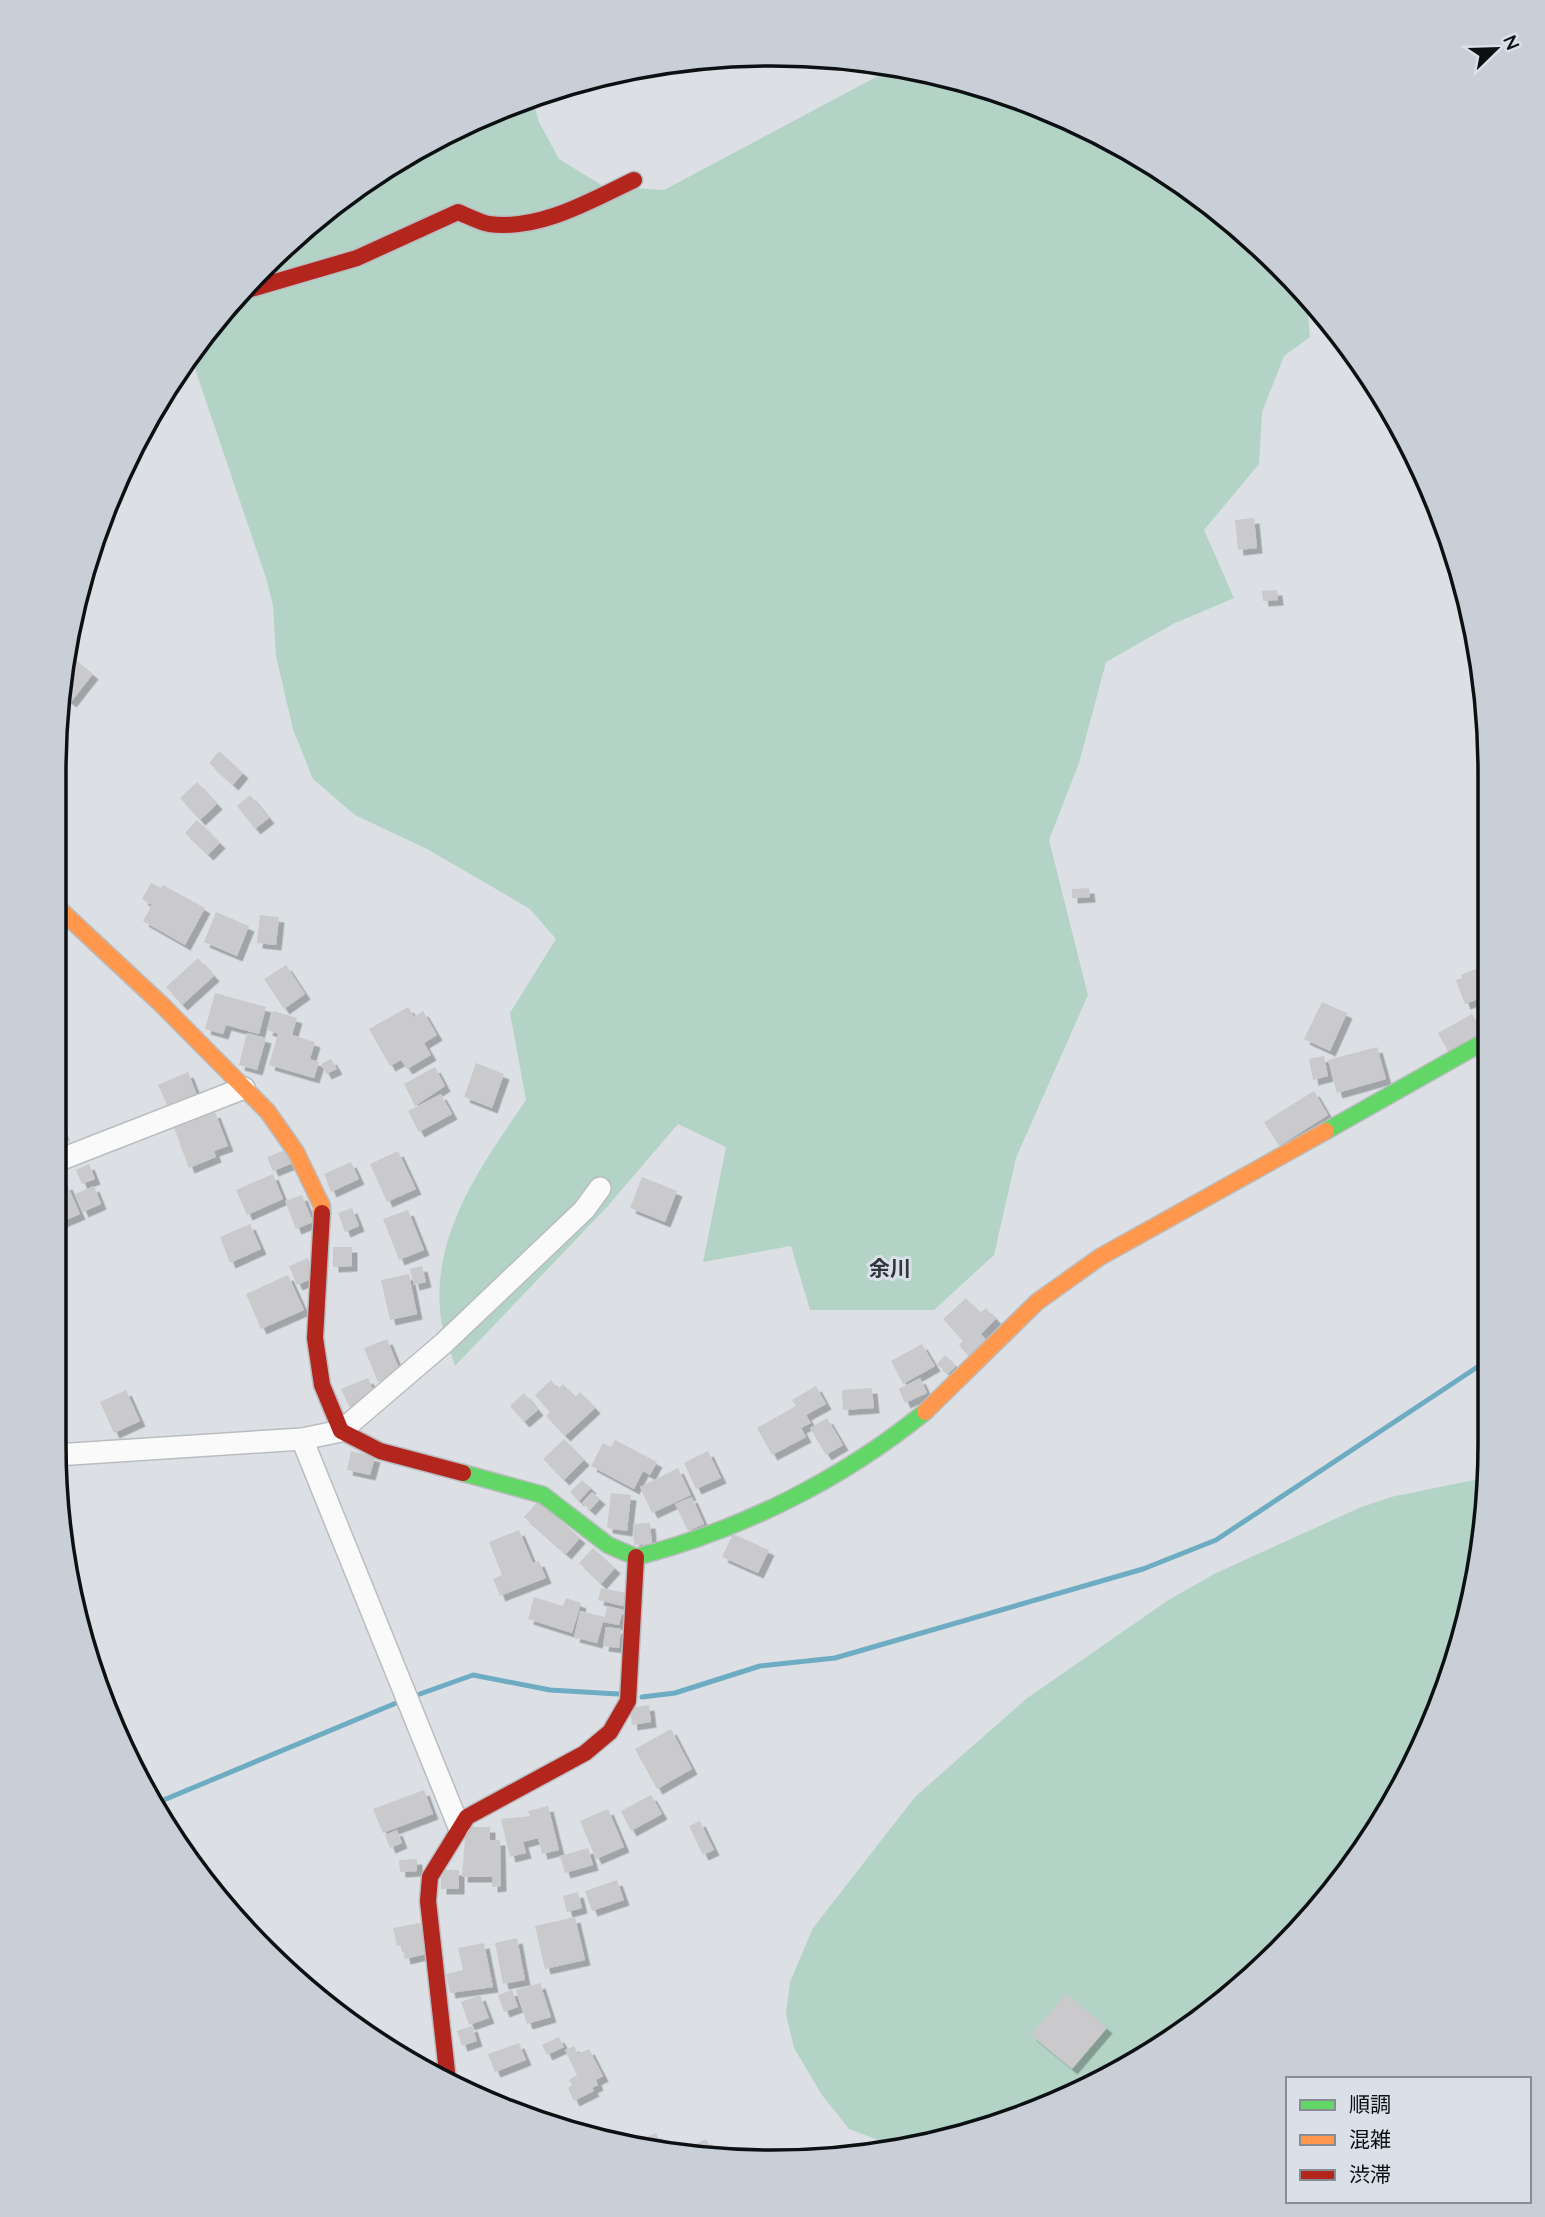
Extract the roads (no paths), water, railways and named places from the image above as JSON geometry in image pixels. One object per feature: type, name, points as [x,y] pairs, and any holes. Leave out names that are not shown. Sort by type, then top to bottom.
[{"type":"street","points":[[260,287],[357,258],[458,212],[488,224],[514,224],[586,203],[634,180]]},
{"type":"street","points":[[67,917],[268,1112],[296,1152],[322,1206],[314,1338],[322,1385],[341,1431],[380,1451],[542,1495],[608,1545],[636,1557],[663,1550],[751,1517],[833,1478],[888,1441],[932,1406],[1037,1302],[1100,1257],[1478,1045]]},
{"type":"street","points":[[67,1157],[244,1088]]},
{"type":"street","points":[[67,1454],[302,1439],[341,1431],[444,1343],[584,1210],[600,1188]]},
{"type":"street","points":[[302,1439],[459,1827]]},
{"type":"street","points":[[447,2071],[428,1901],[430,1877],[467,1817],[585,1753],[610,1732],[628,1701],[636,1557]]},
{"type":"waterway","points":[[642,1697],[675,1693],[760,1666],[835,1658],[1143,1569],[1216,1540],[1478,1367]]},
{"type":"waterway","points":[[420,1694],[473,1675],[550,1690],[618,1694]]},
{"type":"waterway","points":[[163,1800],[401,1701]]},
{"type":"district","name":"余川","points":[[890,1269]]}]
